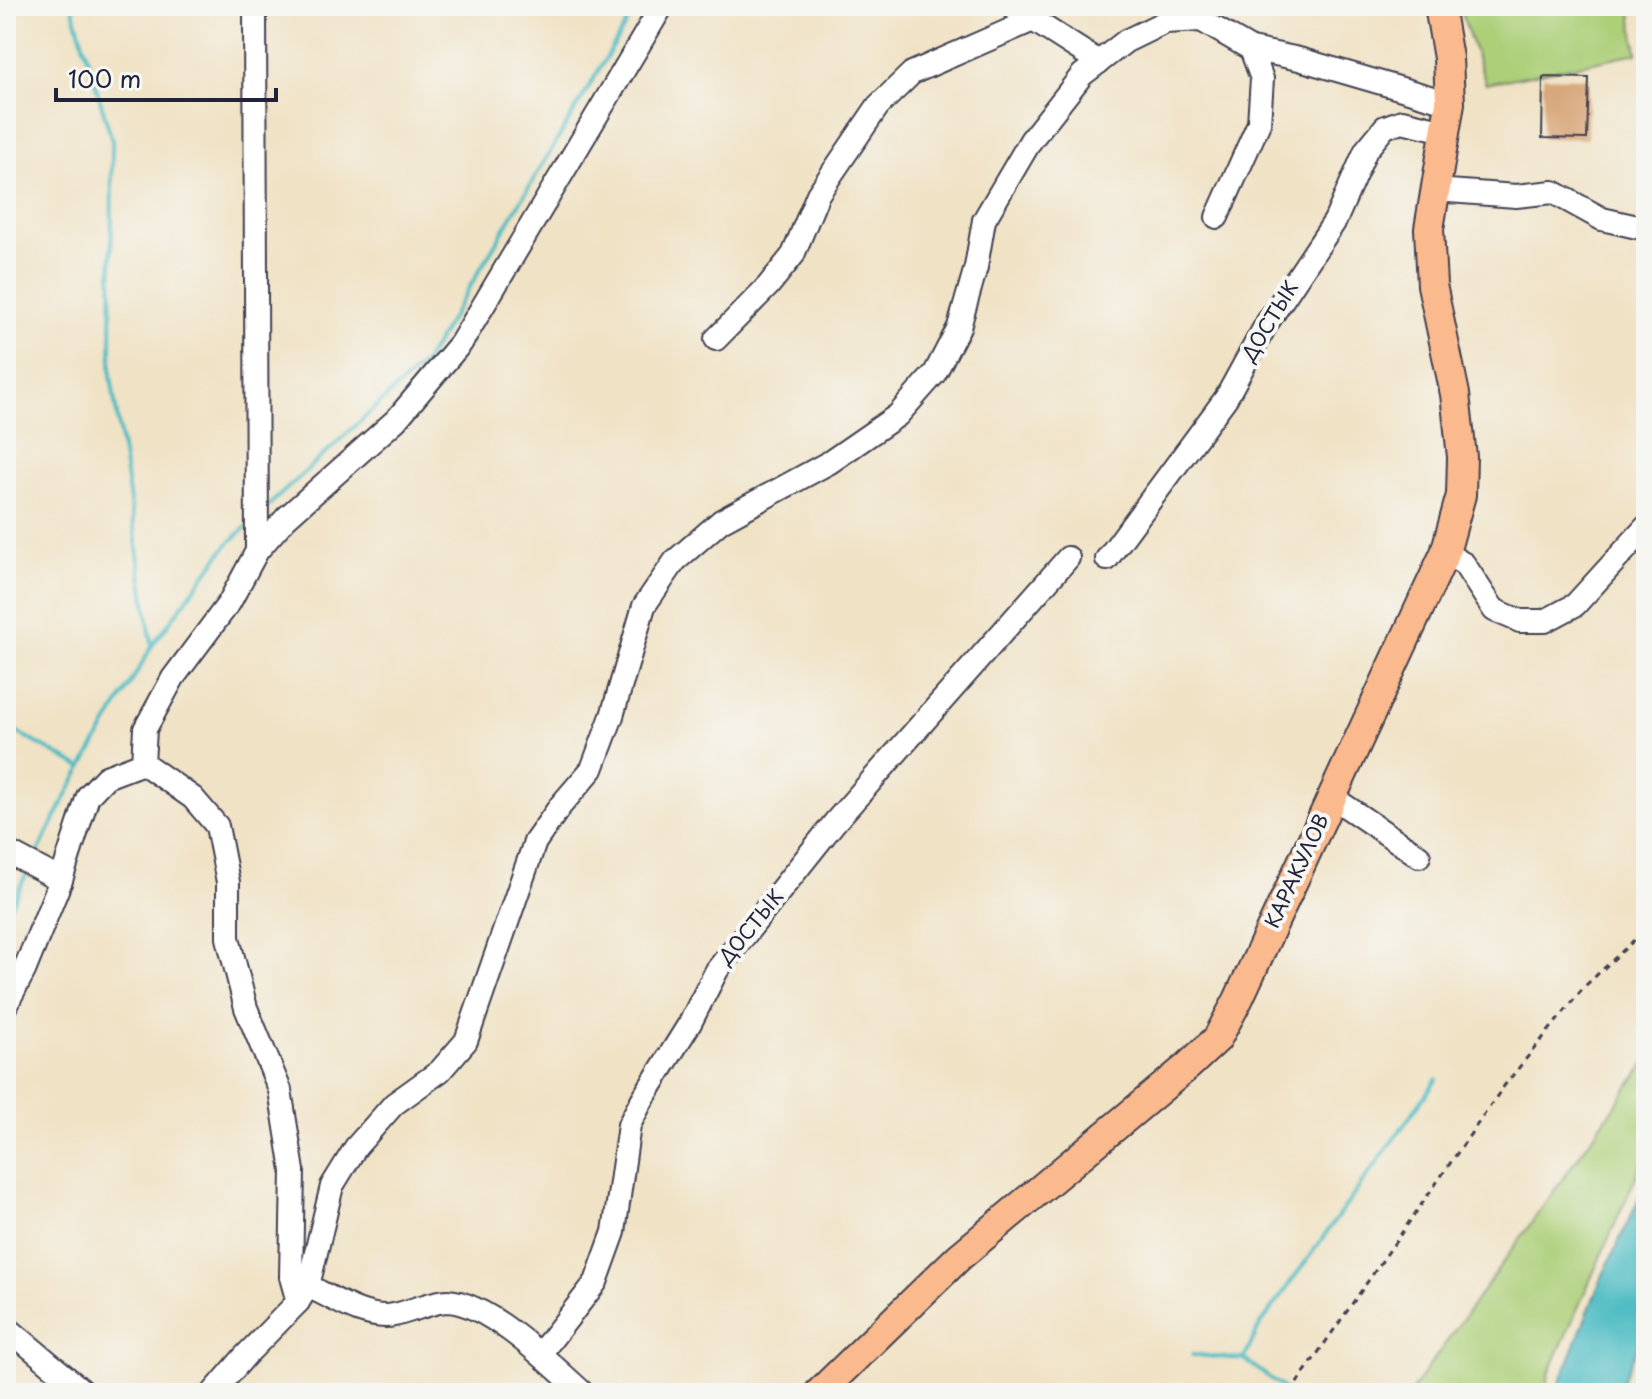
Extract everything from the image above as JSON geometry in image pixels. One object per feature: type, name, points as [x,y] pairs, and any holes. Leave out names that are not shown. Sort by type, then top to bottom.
[{"type":"main road","name":"КАРАКУЛОВ","points":[[819,1393],[959,1257],[1217,1039],[1238,1000],[1445,553],[1461,495],[1462,457],[1455,394],[1432,285],[1429,229],[1450,103],[1448,58],[1439,6]]},
{"type":"street","points":[[255,6],[257,551]]},
{"type":"street","points":[[143,763],[145,729],[173,678],[229,603],[257,551],[286,518],[396,420],[461,343],[662,6]]},
{"type":"street","points":[[1011,6],[1099,62]]},
{"type":"street","points":[[213,1393],[303,1294],[332,1186],[356,1147],[394,1104],[440,1071],[466,1041],[535,842],[592,769],[612,716],[644,606],[675,561],[721,521],[830,462],[898,415],[935,373],[959,327],[976,267],[984,220],[1031,140],[1082,75],[1126,41],[1165,22],[1204,13],[1251,49],[1299,59],[1450,103]]},
{"type":"street","points":[[716,339],[768,286],[793,255],[818,194],[878,106],[912,73],[1033,20]]},
{"type":"street","points":[[1217,217],[1259,123],[1262,79],[1251,49]]},
{"type":"street","name":"ДОСТЫК","points":[[1107,559],[1226,398],[1267,323],[1335,221],[1366,150],[1385,127],[1402,121],[1445,131]]},
{"type":"street","points":[[1435,190],[1516,196],[1553,192],[1602,219],[1646,229]]},
{"type":"street","points":[[1445,553],[1464,564],[1494,610],[1520,621],[1545,621],[1575,605],[1646,527]]},
{"type":"street","name":"ДОСТЫК","points":[[540,1354],[596,1282],[614,1232],[629,1125],[690,1023],[717,970],[835,822],[1068,558]]},
{"type":"street","points":[[143,763],[193,798],[217,826],[228,882],[228,938],[246,1008],[280,1090],[293,1171],[291,1277],[303,1294],[367,1314],[390,1317],[447,1301],[480,1309],[540,1354],[583,1393]]},
{"type":"street","points":[[6,1005],[24,971],[61,880],[88,796],[106,777],[143,763]]},
{"type":"street","points":[[1332,797],[1419,856]]},
{"type":"street","points":[[6,851],[61,880]]},
{"type":"street","points":[[6,1327],[85,1393]]},
{"type":"path","points":[[1290,1393],[1504,1086],[1585,986],[1646,929]]},
{"type":"green space","points":[[1459,6],[1630,6],[1637,53],[1486,84]]},
{"type":"green space","points":[[1646,1062],[1646,1154],[1549,1373],[1546,1393],[1410,1393]]},
{"type":"water","points":[[1646,1184],[1646,1329],[1617,1393],[1556,1393],[1601,1279]]},
{"type":"building","points":[[1543,77],[1589,78],[1587,139],[1542,138]]},
{"type":"waterway","points":[[72,6],[112,140],[111,376],[152,646]]},
{"type":"waterway","points":[[268,506],[425,362],[637,6]]},
{"type":"waterway","points":[[37,854],[71,787],[152,646],[227,545],[246,527]]},
{"type":"waterway","points":[[6,726],[82,768]]},
{"type":"waterway","points":[[6,915],[26,875]]},
{"type":"waterway","points":[[1290,1393],[1244,1359],[1260,1325],[1437,1079]]},
{"type":"waterway","points":[[1192,1355],[1244,1359]]}]
